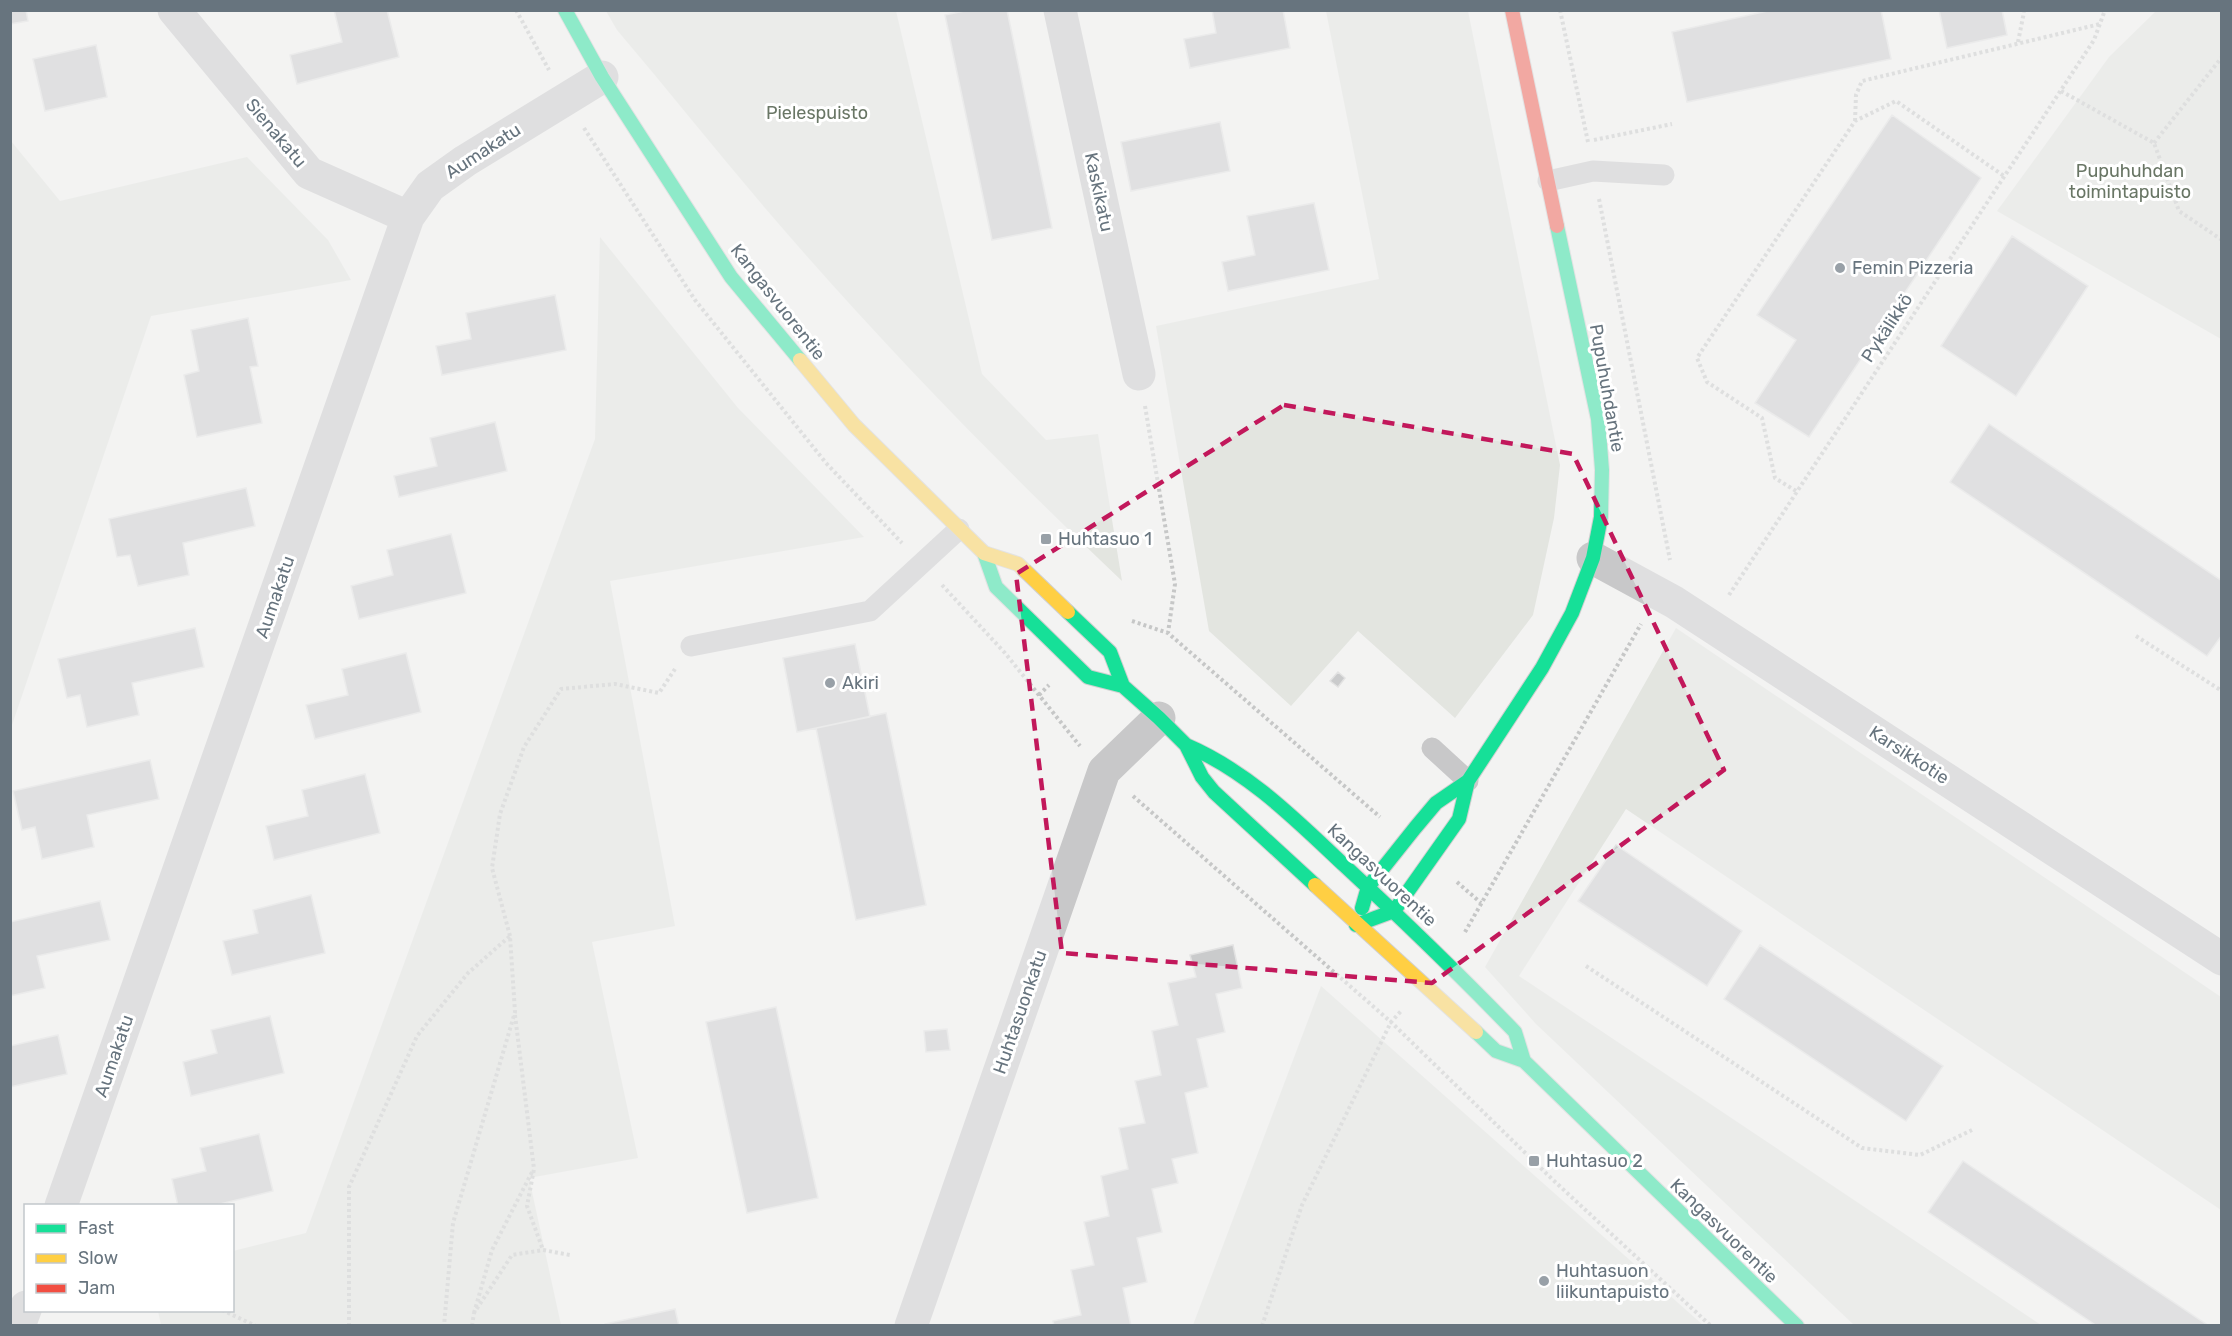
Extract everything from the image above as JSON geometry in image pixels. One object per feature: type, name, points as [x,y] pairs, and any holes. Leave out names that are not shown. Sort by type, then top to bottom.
[{"type":"main road","name":"Kangasvuorentie","points":[[565,10],[602,77],[731,277],[854,425],[959,529],[984,553],[1018,564],[1110,652],[1123,686]]},
{"type":"main road","name":"Pupuhuhdantie","points":[[1394,911],[1459,819],[1468,781],[1542,668],[1572,613],[1593,558],[1601,506],[1602,470],[1598,419],[1512,10]]},
{"type":"main road","name":"Kangasvuorentie","points":[[984,553],[996,587],[1072,662],[1088,677],[1123,686],[1159,718],[1186,745],[1202,777],[1214,792],[1356,925],[1496,1051],[1524,1061],[1797,1326]]},
{"type":"main road","name":"Kangasvuorentie","points":[[1186,745],[1216,758],[1269,795],[1394,911],[1515,1032],[1524,1061]]},
{"type":"main road","name":"Pupuhuhdantie","points":[[1356,925],[1368,887],[1405,839],[1436,803],[1468,781]]},
{"type":"main road","points":[[1356,925],[1394,911]]},
{"type":"street","name":"Sienakatu","points":[[174,10],[309,173],[408,217]]},
{"type":"street","name":"Kaskikatu","points":[[1060,10],[1139,374]]},
{"type":"street","name":"Aumakatu","points":[[62,1204],[408,217],[430,186],[465,161],[602,77]]},
{"type":"street","name":"Karsikkotie","points":[[1593,558],[1674,602],[2222,959]]},
{"type":"street","name":"Huhtasuonkatu","points":[[911,1326],[1104,771],[1159,718]]},
{"type":"lane","points":[[1548,181],[1593,171],[1664,175]]},
{"type":"lane","points":[[691,646],[870,611],[959,529]]},
{"type":"lane","points":[[1432,748],[1468,781]]},
{"type":"path","name":"Pykälikkö","points":[[1727,598],[2094,40],[2105,10]]},
{"type":"path","points":[[2018,42],[2024,12]]},
{"type":"path","points":[[1855,121],[1856,95],[1862,81],[2100,24]]},
{"type":"path","points":[[2154,142],[2222,57]]},
{"type":"path","points":[[2061,91],[2154,142],[2179,211],[2222,240]]},
{"type":"path","points":[[1796,491],[1774,478],[1762,418],[1707,382],[1698,358],[1855,121],[1896,101],[2004,176]]},
{"type":"path","points":[[1587,141],[1672,124]]},
{"type":"path","points":[[1139,374],[1175,584],[1168,633],[1405,839]]},
{"type":"path","points":[[2136,636],[2222,691]]},
{"type":"path","points":[[543,1250],[527,1206],[534,1169],[515,1012],[510,936],[492,868],[500,814],[524,747],[561,689],[615,684],[659,693],[691,646]]},
{"type":"path","points":[[1431,859],[1480,903]]},
{"type":"path","points":[[349,1326],[349,1187],[417,1036],[468,973],[510,936]]},
{"type":"path","points":[[1586,966],[1862,1148],[1920,1155],[1972,1130]]},
{"type":"path","points":[[444,1326],[453,1223],[515,1012]]},
{"type":"path","points":[[1262,1326],[1302,1205],[1391,1022]]},
{"type":"path","points":[[472,1326],[492,1250],[534,1169]]},
{"type":"path","points":[[474,1312],[512,1255],[543,1250],[570,1255]]},
{"type":"path","points":[[224,1312],[256,1326]]},
{"type":"highlighted area","points":[[1284,405],[1573,454],[1724,770],[1432,983],[1062,953],[1016,574]]},
{"type":"green space","name":"Pielespuisto","points":[[606,11],[896,11],[982,374],[1046,440],[1098,434],[1122,581],[984,446],[807,257],[617,30]]},
{"type":"green space","points":[[1326,11],[1468,11],[1560,465],[1554,518],[1533,615],[1455,718],[1358,631],[1291,706],[1209,631],[1156,326],[1379,279]]},
{"type":"green space","name":"Pupuhuhdan toimintapuisto","points":[[2156,11],[2221,11],[2221,339],[1997,211],[2109,57]]},
{"type":"green space","points":[[11,141],[60,201],[247,157],[328,240],[351,280],[151,316],[11,728]]},
{"type":"green space","points":[[600,237],[738,408],[864,537],[610,581],[675,926],[592,942],[638,1158],[529,1178],[561,1325],[161,1325],[158,1312],[234,1312],[234,1251],[306,1233],[595,439]]},
{"type":"green space","points":[[1676,628],[2221,997],[2221,1210],[1626,809],[1519,976],[2041,1325],[1854,1325],[1536,1024],[1485,967]]},
{"type":"green space","points":[[1321,986],[1703,1325],[1193,1325]]},
{"type":"building","points":[[10,10],[26,10],[28,21],[10,24]]},
{"type":"building","points":[[334,10],[387,10],[399,57],[297,84],[290,55],[342,42]]},
{"type":"building","points":[[969,10],[1007,10],[1052,228],[992,240],[945,15]]},
{"type":"building","points":[[1212,10],[1283,10],[1290,48],[1190,68],[1184,39],[1216,33]]},
{"type":"building","points":[[1772,10],[1881,10],[1891,59],[1687,102],[1672,32]]},
{"type":"building","points":[[1939,10],[2002,10],[2007,35],[1947,48]]},
{"type":"building","points":[[96,45],[107,97],[45,111],[33,59]]},
{"type":"building","points":[[1892,115],[1981,178],[1809,437],[1755,403],[1796,340],[1757,315]]},
{"type":"building","points":[[1220,122],[1230,171],[1131,191],[1121,142]]},
{"type":"building","points":[[1314,203],[1329,270],[1228,291],[1222,262],[1255,255],[1247,216]]},
{"type":"building","points":[[2012,236],[2088,286],[2016,396],[1941,346]]},
{"type":"building","points":[[555,295],[566,350],[442,375],[436,346],[471,339],[466,313]]},
{"type":"building","points":[[248,318],[258,366],[250,367],[262,423],[197,437],[184,375],[199,371],[191,330]]},
{"type":"building","points":[[495,422],[507,471],[399,497],[394,476],[437,466],[430,438]]},
{"type":"building","points":[[1989,424],[2222,581],[2222,635],[2207,656],[1950,482]]},
{"type":"building","points":[[246,488],[255,526],[183,543],[189,575],[138,586],[130,555],[117,557],[109,519]]},
{"type":"building","points":[[451,534],[466,593],[359,619],[351,586],[393,575],[387,550]]},
{"type":"building","points":[[195,628],[204,667],[132,683],[139,715],[87,727],[80,695],[67,698],[58,659]]},
{"type":"building","points":[[855,644],[870,717],[797,732],[783,658]]},
{"type":"building","points":[[406,653],[421,712],[315,739],[306,705],[348,695],[342,669]]},
{"type":"building","points":[[1338,672],[1345,678],[1338,687],[1330,681]]},
{"type":"building","points":[[886,713],[926,905],[856,920],[816,728]]},
{"type":"building","points":[[150,760],[159,799],[87,815],[94,847],[42,859],[35,827],[22,830],[13,791]]},
{"type":"building","points":[[365,774],[380,833],[274,860],[266,826],[308,816],[302,790]]},
{"type":"building","points":[[1616,845],[1742,931],[1707,986],[1578,901]]},
{"type":"building","points":[[311,895],[325,953],[232,975],[223,941],[258,933],[253,910]]},
{"type":"building","points":[[100,901],[110,940],[37,956],[45,988],[10,996],[10,922]]},
{"type":"building","points":[[1233,945],[1242,988],[1216,994],[1225,1032],[1197,1039],[1208,1087],[1185,1093],[1198,1153],[1172,1159],[1178,1183],[1152,1189],[1162,1232],[1137,1238],[1147,1282],[1123,1288],[1131,1326],[1054,1326],[1053,1321],[1081,1315],[1071,1270],[1094,1265],[1084,1222],[1109,1216],[1101,1176],[1128,1169],[1119,1128],[1145,1123],[1135,1081],[1161,1075],[1152,1031],[1178,1025],[1168,983],[1196,977],[1190,955]]},
{"type":"building","points":[[1760,945],[1943,1066],[1906,1121],[1724,999]]},
{"type":"building","points":[[776,1007],[818,1198],[747,1213],[706,1022]]},
{"type":"building","points":[[270,1016],[284,1073],[191,1096],[183,1062],[217,1053],[211,1030]]},
{"type":"building","points":[[947,1029],[950,1050],[926,1052],[924,1031]]},
{"type":"building","points":[[58,1035],[67,1074],[10,1087],[10,1046]]},
{"type":"building","points":[[259,1134],[273,1191],[220,1204],[178,1204],[172,1179],[206,1171],[200,1148]]},
{"type":"building","points":[[1963,1161],[2206,1324],[2205,1326],[2097,1326],[1928,1212]]},
{"type":"building","points":[[675,1309],[679,1326],[605,1326],[605,1324]]},
{"type":"traffic: fast","points":[[565,10],[602,77],[731,277],[800,360]]},
{"type":"traffic: fast","points":[[1356,925],[1394,911],[1459,819],[1468,781],[1542,668],[1572,613],[1593,558],[1601,517],[1602,470],[1598,419],[1557,226]]},
{"type":"traffic: fast","points":[[984,553],[996,587],[1088,677],[1123,686],[1159,718],[1186,745],[1202,777],[1214,792],[1315,885]]},
{"type":"traffic: fast","points":[[1068,612],[1110,652],[1123,686]]},
{"type":"traffic: fast","points":[[1186,745],[1209,756],[1251,783],[1308,831],[1515,1032],[1524,1061]]},
{"type":"traffic: fast","points":[[1362,908],[1368,887],[1415,828],[1436,803],[1468,781]]},
{"type":"traffic: fast","points":[[1476,1032],[1496,1051],[1524,1061],[1797,1326]]},
{"type":"traffic: slow","points":[[800,360],[854,425],[984,553],[1018,564],[1068,612]]},
{"type":"traffic: slow","points":[[1315,885],[1476,1032]]},
{"type":"traffic: jam","points":[[1512,10],[1557,226]]},
{"type":"place","name":"Femin Pizzeria","points":[[1840,268]]},
{"type":"place","name":"Huhtasuo 1","points":[[1046,539]]},
{"type":"place","name":"Akiri","points":[[830,683]]},
{"type":"place","name":"Huhtasuo 2","points":[[1534,1161]]},
{"type":"place","name":"Huhtasuon liikuntapuisto","points":[[1544,1281]]}]
